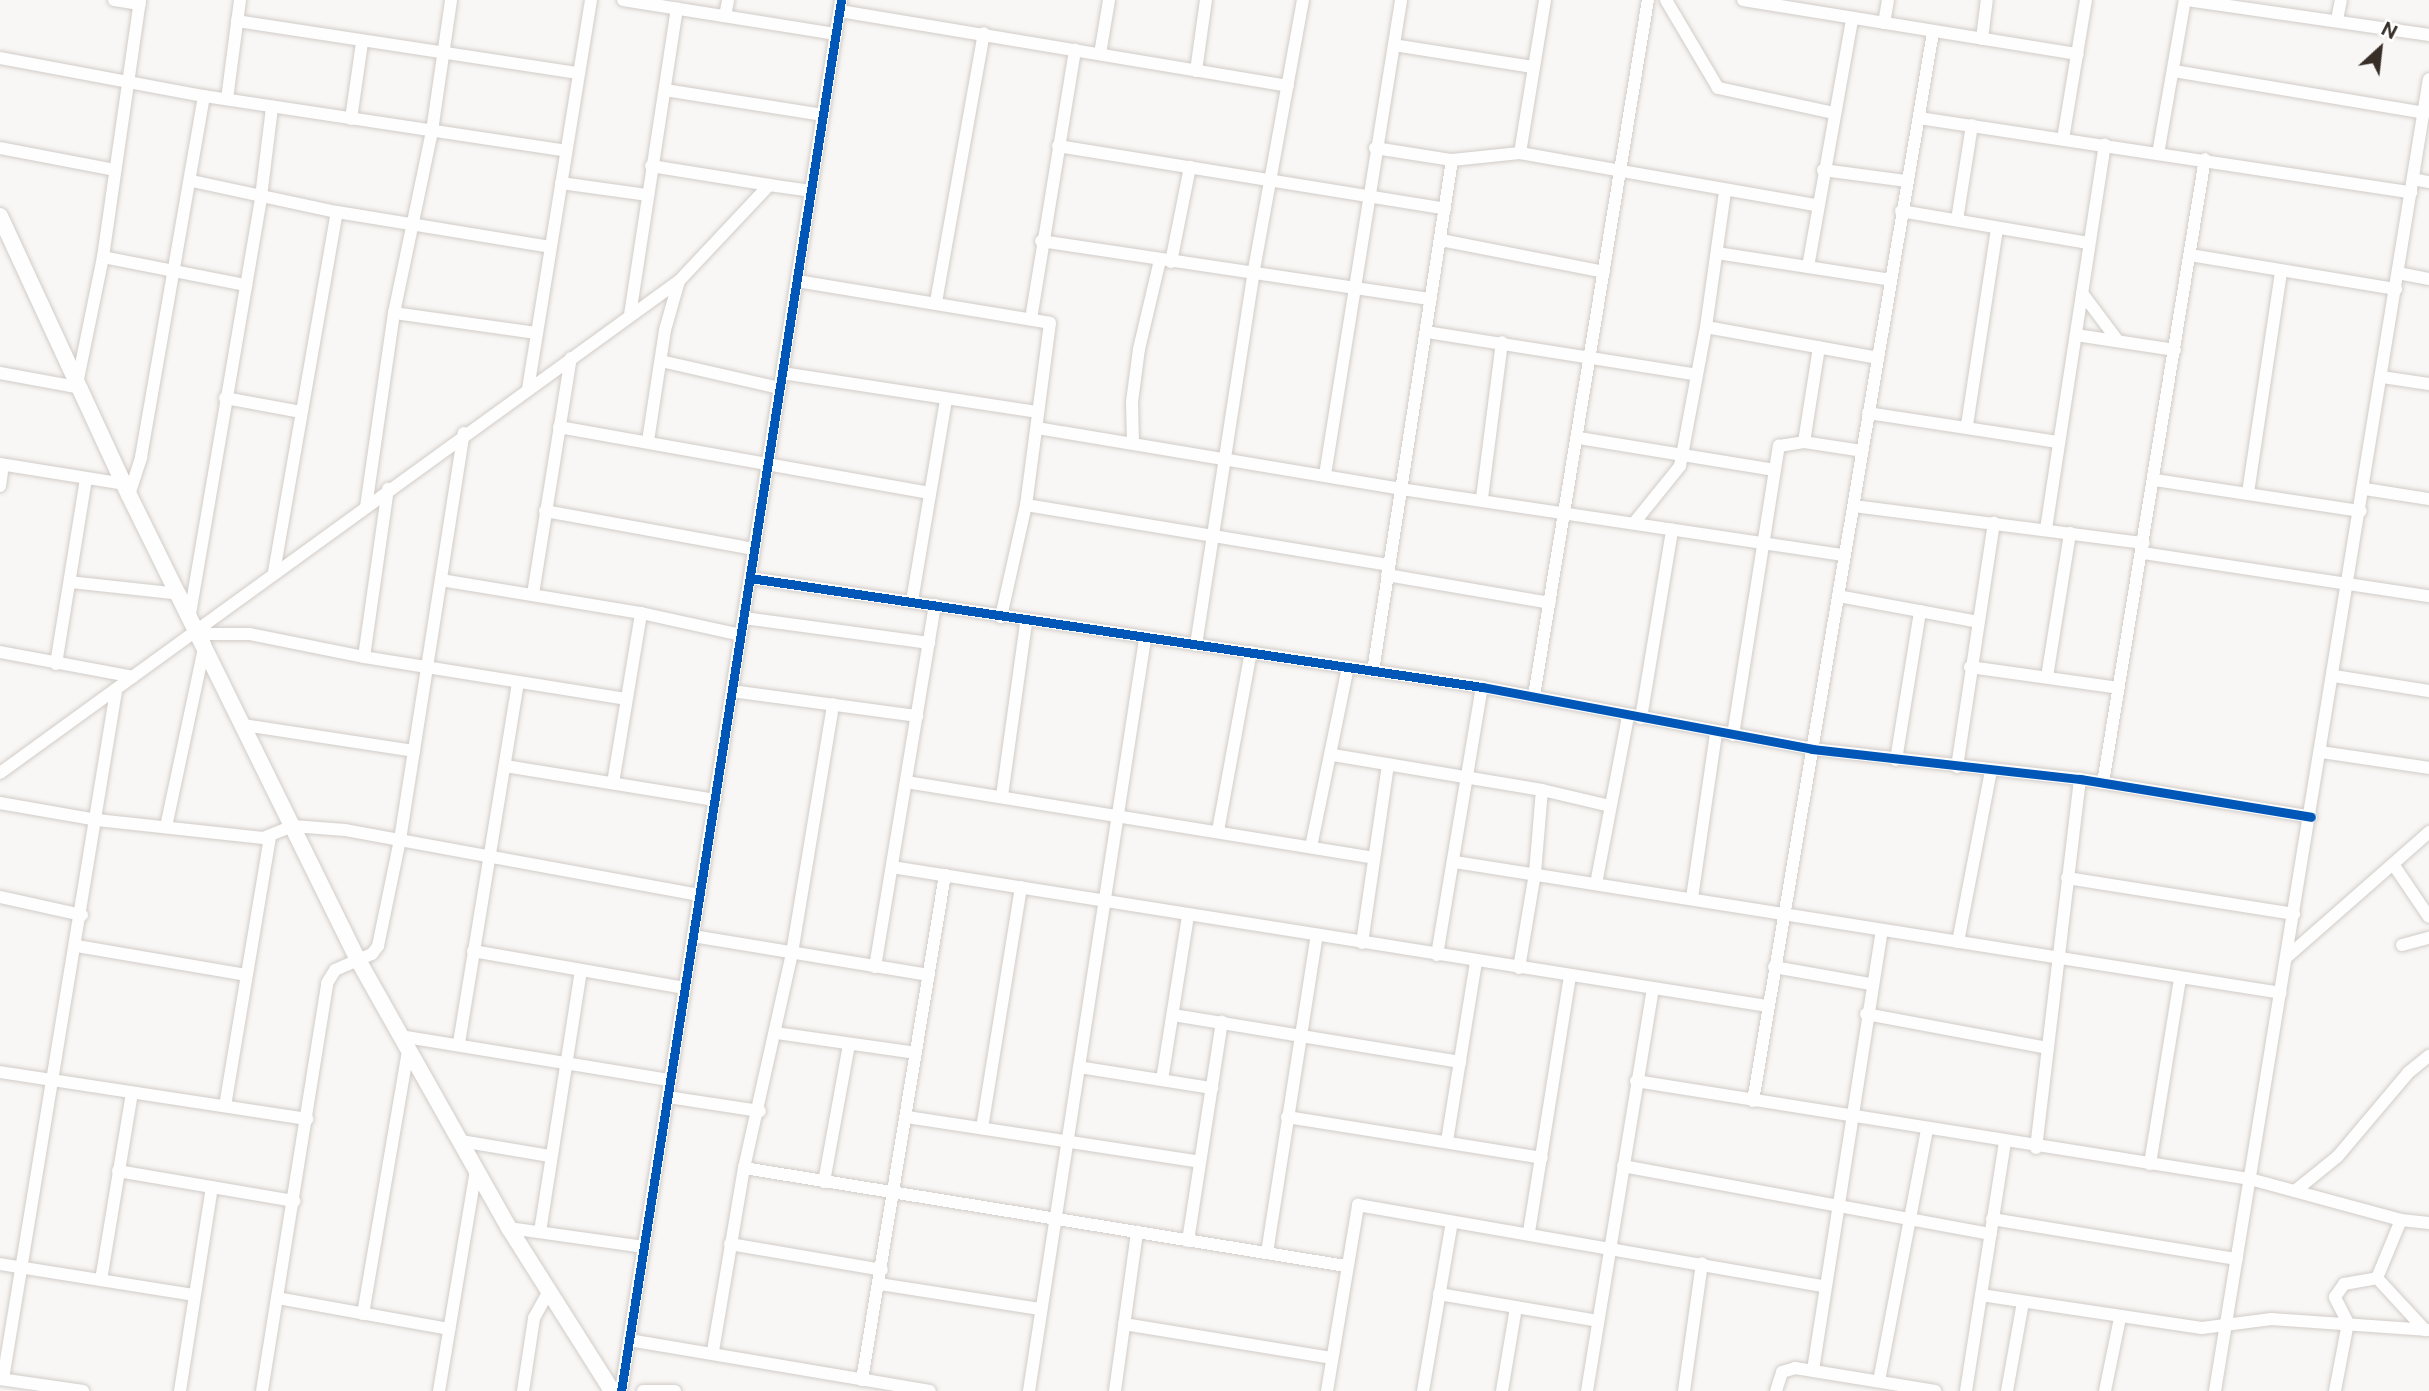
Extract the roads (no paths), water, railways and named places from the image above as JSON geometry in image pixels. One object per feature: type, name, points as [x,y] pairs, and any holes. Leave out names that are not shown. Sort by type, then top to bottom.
[{"type":"main road","points":[[0,216],[127,489],[358,960],[509,1228],[612,1391]]},
{"type":"street","points":[[0,373],[80,383],[103,257],[140,2],[114,0]]},
{"type":"street","points":[[228,100],[240,0]]},
{"type":"street","points":[[366,507],[394,313],[432,131],[451,0]]},
{"type":"street","points":[[528,389],[577,73],[591,0]]},
{"type":"street","points":[[623,0],[836,34]]},
{"type":"street","points":[[726,16],[728,0]]},
{"type":"street","points":[[1100,54],[1109,0]]},
{"type":"street","points":[[1196,71],[1206,0]]},
{"type":"street","points":[[1196,645],[1253,275],[1303,0]]},
{"type":"street","points":[[1325,475],[1375,148],[1401,0]]},
{"type":"street","points":[[1520,153],[1545,0]]},
{"type":"street","points":[[1534,696],[1579,438],[1589,359],[1648,0]]},
{"type":"street","points":[[1666,0],[1717,88],[1834,113]]},
{"type":"street","points":[[1884,23],[1888,0]]},
{"type":"street","points":[[1982,39],[1987,0]]},
{"type":"street","points":[[2063,138],[2086,0]]},
{"type":"street","points":[[2158,154],[2186,0],[2263,4],[2429,36]]},
{"type":"street","points":[[2337,20],[2341,0]]},
{"type":"street","points":[[1751,1],[2078,54]]},
{"type":"street","points":[[621,1391],[841,6],[1288,86]]},
{"type":"street","points":[[630,315],[677,9]]},
{"type":"street","points":[[1808,267],[1816,205],[1852,19]]},
{"type":"street","points":[[237,21],[362,43],[577,73]]},
{"type":"street","points":[[1753,1101],[1933,32]]},
{"type":"street","points":[[936,302],[984,33]]},
{"type":"street","points":[[351,119],[362,43]]},
{"type":"street","points":[[1394,45],[1533,67]]},
{"type":"street","points":[[1031,319],[1041,241],[1075,50]]},
{"type":"street","points":[[0,58],[228,100],[566,151]]},
{"type":"street","points":[[2174,71],[2424,113]]},
{"type":"street","points":[[2215,1391],[2365,489],[2428,87]]},
{"type":"street","points":[[665,90],[823,115]]},
{"type":"street","points":[[0,486],[2,464],[86,478],[127,489],[141,457],[192,181],[204,96]]},
{"type":"street","points":[[190,614],[261,197],[272,107]]},
{"type":"street","points":[[1919,118],[2158,154],[2412,186],[2429,182]]},
{"type":"street","points":[[1957,220],[1972,125]]},
{"type":"street","points":[[2046,529],[2057,442],[2105,145]]},
{"type":"street","points":[[1058,146],[1445,209]]},
{"type":"street","points":[[0,148],[115,170]]},
{"type":"street","points":[[1375,148],[1452,160],[1520,153],[1816,205]]},
{"type":"street","points":[[2103,783],[2155,480],[2205,159]]},
{"type":"street","points":[[1373,671],[1452,160]]},
{"type":"street","points":[[651,166],[811,191]]},
{"type":"street","points":[[1133,443],[1132,402],[1189,167]]},
{"type":"street","points":[[1823,170],[1907,181]]},
{"type":"street","points":[[192,181],[337,212],[550,247]]},
{"type":"street","points":[[561,183],[648,195]]},
{"type":"street","points":[[0,773],[133,677],[201,636],[274,572],[679,281],[769,185]]},
{"type":"street","points":[[1634,523],[1640,510],[1677,472],[1682,456],[1706,327],[1725,191]]},
{"type":"street","points":[[1901,211],[2088,243]]},
{"type":"street","points":[[274,572],[337,212]]},
{"type":"street","points":[[1967,425],[1997,228]]},
{"type":"street","points":[[1441,240],[1604,272]]},
{"type":"street","points":[[1041,241],[1253,275],[1431,299]]},
{"type":"street","points":[[1717,253],[1891,280]]},
{"type":"street","points":[[2190,255],[2396,289]]},
{"type":"street","points":[[103,257],[246,285]]},
{"type":"street","points":[[2248,493],[2281,272]]},
{"type":"street","points":[[2398,273],[2429,279]]},
{"type":"street","points":[[648,441],[661,361],[679,281]]},
{"type":"street","points":[[797,281],[936,302],[1031,319],[1050,325],[1026,505],[1001,617]]},
{"type":"street","points":[[2082,293],[2118,341]]},
{"type":"street","points":[[394,313],[536,332]]},
{"type":"street","points":[[1706,327],[1878,358]]},
{"type":"street","points":[[1427,332],[1697,375]]},
{"type":"street","points":[[2076,335],[2175,350]]},
{"type":"street","points":[[1482,498],[1502,342]]},
{"type":"street","points":[[1804,442],[1818,347]]},
{"type":"street","points":[[533,594],[571,358]]},
{"type":"street","points":[[661,361],[780,388]]},
{"type":"street","points":[[782,373],[1038,412]]},
{"type":"street","points":[[2382,377],[2429,384]]},
{"type":"street","points":[[225,398],[301,412]]},
{"type":"street","points":[[912,601],[928,493],[946,399]]},
{"type":"street","points":[[1868,413],[1967,425],[2057,442]]},
{"type":"street","points":[[559,427],[928,493]]},
{"type":"street","points":[[1037,428],[1227,457],[1401,489],[1482,498],[1765,545],[1844,555]]},
{"type":"street","points":[[262,1391],[327,983],[335,970],[358,960],[378,946],[400,840],[464,433]]},
{"type":"street","points":[[1579,438],[1774,470]]},
{"type":"street","points":[[1733,735],[1765,545],[1774,470],[1783,442],[1804,442],[1862,451]]},
{"type":"street","points":[[56,664],[86,478]]},
{"type":"street","points":[[2155,480],[2361,511]]},
{"type":"street","points":[[364,657],[388,489]]},
{"type":"street","points":[[2365,489],[2429,499]]},
{"type":"street","points":[[1026,505],[1214,537],[1550,603]]},
{"type":"street","points":[[1854,506],[2046,529],[2429,596]]},
{"type":"street","points":[[545,512],[754,549]]},
{"type":"street","points":[[1957,767],[1970,667],[1994,523]]},
{"type":"street","points":[[1597,884],[1611,807],[1634,717],[1672,530]]},
{"type":"street","points":[[2047,677],[2070,533]]},
{"type":"street","points":[[750,578],[912,601],[1026,622],[1482,687],[1812,749],[2080,779],[2311,817]]},
{"type":"street","points":[[441,580],[641,613],[741,635]]},
{"type":"street","points":[[70,582],[180,594]]},
{"type":"street","points":[[1838,596],[1978,622]]},
{"type":"street","points":[[876,967],[935,605]]},
{"type":"street","points":[[1896,760],[1920,611]]},
{"type":"street","points":[[613,783],[641,613]]},
{"type":"street","points":[[744,618],[929,643]]},
{"type":"street","points":[[1002,796],[1026,622]]},
{"type":"street","points":[[201,636],[250,634],[364,657],[626,699]]},
{"type":"street","points":[[166,827],[201,636]]},
{"type":"street","points":[[1029,1391],[1145,639]]},
{"type":"street","points":[[0,652],[133,677]]},
{"type":"street","points":[[1218,831],[1251,652]]},
{"type":"street","points":[[1311,847],[1333,755],[1348,667]]},
{"type":"street","points":[[1970,667],[2119,688]]},
{"type":"street","points":[[2334,676],[2429,691]]},
{"type":"street","points":[[459,1042],[518,682]]},
{"type":"street","points":[[1437,955],[1455,862],[1482,687]]},
{"type":"street","points":[[82,1391],[1,1379],[51,1080],[77,946],[116,691]]},
{"type":"street","points":[[732,691],[917,716]]},
{"type":"street","points":[[713,1351],[744,1168],[760,1111],[792,953],[833,704]]},
{"type":"street","points":[[244,724],[414,751]]},
{"type":"street","points":[[1692,898],[1716,733]]},
{"type":"street","points":[[2321,752],[2429,768]]},
{"type":"street","points":[[1333,755],[1542,790],[1611,807]]},
{"type":"street","points":[[1362,943],[1388,765]]},
{"type":"street","points":[[505,766],[715,800]]},
{"type":"street","points":[[1958,942],[1991,771]]},
{"type":"street","points":[[2036,1148],[2080,779]]},
{"type":"street","points":[[906,782],[1118,814],[1373,858]]},
{"type":"street","points":[[1518,968],[1535,873],[1542,790]]},
{"type":"street","points":[[0,803],[97,820],[270,838],[293,826],[400,840],[490,854],[700,895]]},
{"type":"street","points":[[2287,956],[2342,904],[2395,867],[2429,832]]},
{"type":"street","points":[[225,1106],[270,838]]},
{"type":"street","points":[[1455,862],[2281,993]]},
{"type":"street","points":[[892,867],[1570,977],[1768,1006]]},
{"type":"street","points":[[2395,867],[2429,917]]},
{"type":"street","points":[[862,1380],[883,1270],[944,875]]},
{"type":"street","points":[[2067,878],[2294,914]]},
{"type":"street","points":[[982,1128],[1021,887]]},
{"type":"street","points":[[0,897],[82,915]]},
{"type":"street","points":[[1162,1080],[1188,915]]},
{"type":"street","points":[[1814,1370],[1824,1286],[1870,984],[1882,931]]},
{"type":"street","points":[[1267,1253],[1317,935]]},
{"type":"street","points":[[693,936],[929,975]]},
{"type":"street","points":[[2402,945],[2429,938]]},
{"type":"street","points":[[77,946],[246,975]]},
{"type":"street","points":[[473,951],[685,988]]},
{"type":"street","points":[[1447,1141],[1476,962]]},
{"type":"street","points":[[1774,967],[1870,984]]},
{"type":"street","points":[[540,1232],[581,970]]},
{"type":"street","points":[[1529,1232],[1570,977]]},
{"type":"street","points":[[2150,1164],[2180,978]]},
{"type":"street","points":[[1587,1391],[1653,990]]},
{"type":"street","points":[[1866,1014],[2048,1048]]},
{"type":"street","points":[[1173,1015],[1460,1062]]},
{"type":"street","points":[[1188,1241],[1223,1022]]},
{"type":"street","points":[[776,1033],[916,1053]]},
{"type":"street","points":[[363,1314],[404,1043],[459,1042],[670,1080]]},
{"type":"street","points":[[824,1182],[849,1045]]},
{"type":"street","points":[[2295,1191],[2338,1156],[2409,1072],[2429,1056]]},
{"type":"street","points":[[1079,1067],[1212,1088]]},
{"type":"street","points":[[0,1072],[307,1119]]},
{"type":"street","points":[[1636,1082],[1851,1115],[2036,1148],[2250,1179],[2401,1220],[2429,1223]]},
{"type":"street","points":[[101,1280],[132,1093]]},
{"type":"street","points":[[668,1097],[760,1111]]},
{"type":"street","points":[[907,1117],[1200,1162]]},
{"type":"street","points":[[1287,1117],[1542,1158]]},
{"type":"street","points":[[1879,1381],[1912,1222],[1927,1129]]},
{"type":"street","points":[[461,1141],[550,1156]]},
{"type":"street","points":[[1966,1391],[2005,1143]]},
{"type":"street","points":[[1623,1166],[1912,1222],[1991,1234]]},
{"type":"street","points":[[744,1168],[1346,1266]]},
{"type":"street","points":[[439,1391],[476,1169]]},
{"type":"street","points":[[118,1171],[293,1201]]},
{"type":"street","points":[[180,1391],[212,1187]]},
{"type":"street","points":[[1327,1391],[1358,1205],[1612,1246],[1824,1286]]},
{"type":"street","points":[[1992,1220],[2237,1259]]},
{"type":"street","points":[[2377,1278],[2401,1220]]},
{"type":"street","points":[[1423,1391],[1451,1222]]},
{"type":"street","points":[[509,1228],[644,1247]]},
{"type":"street","points":[[1115,1391],[1137,1232]]},
{"type":"street","points":[[730,1244],[883,1270]]},
{"type":"street","points":[[1684,1391],[1702,1263]]},
{"type":"street","points":[[0,1264],[194,1295]]},
{"type":"street","points":[[2335,1391],[2348,1322],[2335,1297],[2344,1284],[2377,1278]]},
{"type":"street","points":[[2377,1278],[2427,1330]]},
{"type":"street","points":[[880,1284],[1040,1309]]},
{"type":"street","points":[[523,1391],[534,1318],[548,1293]]},
{"type":"street","points":[[1439,1294],[1598,1321]]},
{"type":"street","points":[[1981,1295],[2120,1318],[2225,1328],[2245,1319],[2348,1322],[2427,1330]]},
{"type":"street","points":[[277,1298],[449,1329]]},
{"type":"street","points":[[2007,1391],[2023,1302]]},
{"type":"street","points":[[1502,1391],[1516,1307]]},
{"type":"street","points":[[2105,1391],[2120,1318]]},
{"type":"street","points":[[1124,1324],[1331,1358]]},
{"type":"street","points":[[629,1340],[713,1351],[911,1390],[930,1391]]},
{"type":"street","points":[[1776,1391],[1779,1377],[1788,1369],[1814,1370],[1935,1391]]},
{"type":"street","points":[[643,1391],[675,1391]]}]
